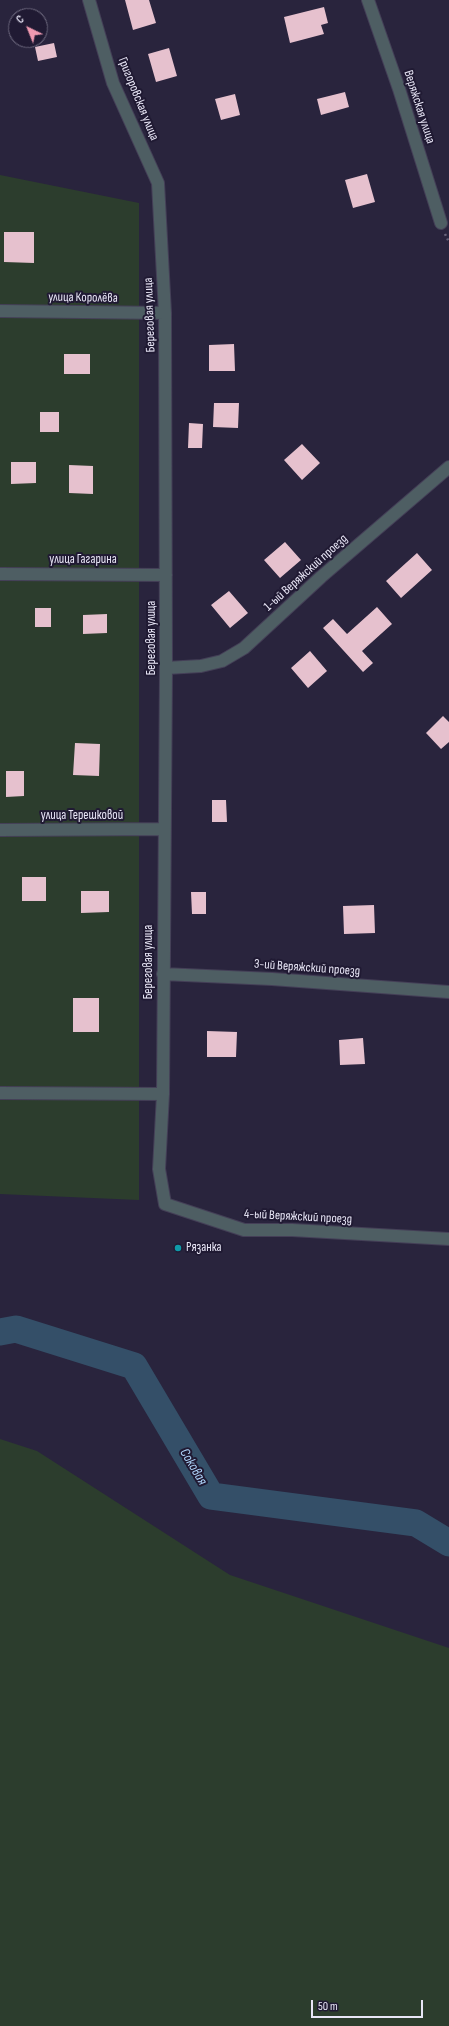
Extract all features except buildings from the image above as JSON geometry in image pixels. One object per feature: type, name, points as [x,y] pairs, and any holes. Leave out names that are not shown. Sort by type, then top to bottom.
[{"type":"street","name":"Григоровская улица","points":[[90,0],[113,83],[158,183]]},
{"type":"street","name":"Веряжская улица","points":[[368,0],[399,89],[441,223]]},
{"type":"street","name":"Береговая улица","points":[[158,183],[165,313],[166,668],[162,1094]]},
{"type":"street","name":"улица Королёва","points":[[0,310],[165,313]]},
{"type":"street","name":"1-ый Веряжский проезд","points":[[166,668],[201,666],[222,661],[244,648],[327,572],[449,467]]},
{"type":"street","name":"улица Гагарина","points":[[0,574],[166,575]]},
{"type":"street","name":"улица Терешковой","points":[[0,830],[164,829]]},
{"type":"street","name":"3-ий Веряжский проезд","points":[[163,974],[272,979],[449,992]]},
{"type":"street","points":[[0,1093],[162,1094]]},
{"type":"street","name":"4-ый Веряжский проезд","points":[[162,1094],[159,1169],[165,1204],[244,1230],[292,1230],[449,1239]]},
{"type":"green space","points":[[0,175],[139,203],[139,1200],[0,1194]]},
{"type":"green space","points":[[0,1439],[37,1451],[230,1575],[449,1648],[449,2026],[0,2026]]},
{"type":"waterway","name":"Соковая","points":[[0,1332],[16,1329],[134,1366],[211,1496],[416,1523],[449,1543]]},
{"type":"place","name":"Рязанка","points":[[178,1248]]}]
